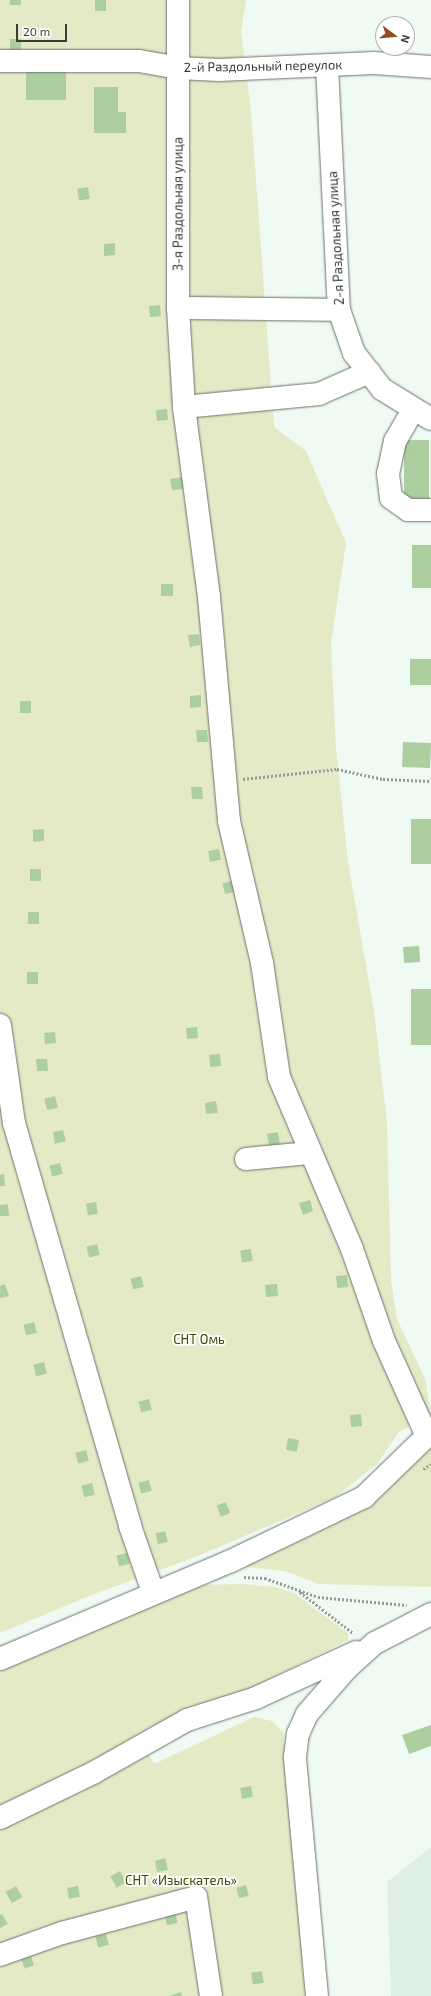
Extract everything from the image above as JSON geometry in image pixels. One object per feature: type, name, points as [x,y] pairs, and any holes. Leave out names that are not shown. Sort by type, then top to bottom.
[{"type":"street","name":"3-я Раздольная улица","points":[[178,0],[178,308],[184,408],[209,597],[224,776],[227,781],[229,822],[262,963],[279,1077],[309,1153],[352,1249],[384,1341],[428,1433]]},
{"type":"street","name":"2-й Раздольный переулок","points":[[0,61],[139,62],[178,68],[327,66],[374,62],[431,67]]},
{"type":"street","name":"2-я Раздольная улица","points":[[327,66],[339,310],[354,353],[382,389],[422,415]]},
{"type":"street","points":[[178,308],[339,310]]},
{"type":"street","points":[[184,408],[318,394],[369,372]]},
{"type":"street","points":[[422,415],[395,441],[388,474],[391,498],[408,510],[431,510]]},
{"type":"street","points":[[0,1025],[16,1131],[130,1526],[153,1592]]},
{"type":"street","points":[[246,1159],[309,1153]]},
{"type":"street","points":[[1,1654],[231,1561],[364,1496],[428,1433]]},
{"type":"street","points":[[0,1818],[93,1773],[187,1720],[256,1698],[375,1643],[431,1614]]},
{"type":"street","points":[[317,1996],[295,1757],[298,1734],[321,1695],[375,1643]]},
{"type":"street","points":[[0,1955],[62,1933],[196,1897],[211,1996]]},
{"type":"path","points":[[227,781],[337,769],[383,779],[431,782]]},
{"type":"path","points":[[241,1577],[265,1578],[318,1597],[411,1605]]},
{"type":"path","points":[[298,1590],[331,1619],[375,1643]]},
{"type":"shaded area","points":[[431,1847],[431,1996],[391,1996],[387,1882]]},
{"type":"green space","name":"СНТ Омь","points":[[0,0],[246,0],[241,32],[251,111],[274,427],[306,451],[346,543],[331,644],[336,748],[348,862],[374,1011],[387,1122],[391,1280],[397,1319],[426,1381],[431,1415],[399,1432],[377,1464],[334,1498],[193,1558],[94,1594],[0,1633]]},
{"type":"green space","points":[[431,1443],[431,1587],[319,1584],[285,1571],[248,1567],[218,1570],[281,1542]]},
{"type":"green space","points":[[244,1584],[275,1587],[294,1593],[348,1633],[348,1640],[0,1812],[0,1671],[194,1585]]},
{"type":"green space","name":"СНТ «Изыскатель»","points":[[254,1717],[272,1721],[283,1732],[310,1996],[0,1996],[0,1823],[148,1752],[154,1764]]},
{"type":"building","points":[[10,0],[21,0],[21,5],[10,5]]},
{"type":"building","points":[[95,0],[106,0],[106,11],[95,11]]},
{"type":"building","points":[[10,39],[21,39],[21,51],[10,51]]},
{"type":"building","points":[[26,71],[66,71],[66,100],[26,100]]},
{"type":"building","points":[[94,87],[118,87],[118,112],[126,112],[126,133],[94,133]]},
{"type":"building","points":[[88,187],[90,199],[79,201],[77,189]]},
{"type":"building","points":[[115,243],[115,255],[104,256],[104,244]]},
{"type":"building","points":[[160,305],[161,316],[150,317],[149,306]]},
{"type":"building","points":[[167,409],[168,420],[157,421],[156,410]]},
{"type":"building","points":[[404,440],[429,440],[429,503],[404,503]]},
{"type":"building","points":[[182,477],[183,489],[172,490],[170,479]]},
{"type":"building","points":[[412,545],[431,545],[431,588],[412,588]]},
{"type":"building","points":[[161,584],[173,584],[173,596],[161,596]]},
{"type":"building","points":[[199,634],[200,645],[190,647],[188,635]]},
{"type":"building","points":[[410,659],[431,659],[431,685],[410,685]]},
{"type":"building","points":[[201,695],[201,707],[190,708],[190,696]]},
{"type":"building","points":[[20,701],[31,701],[31,713],[20,713]]},
{"type":"building","points":[[196,730],[207,730],[208,742],[197,742]]},
{"type":"building","points":[[403,742],[431,743],[430,768],[402,767]]},
{"type":"building","points":[[191,787],[202,787],[203,799],[192,799]]},
{"type":"building","points":[[411,819],[431,819],[431,864],[411,864]]},
{"type":"building","points":[[44,829],[44,841],[33,842],[33,830]]},
{"type":"building","points":[[219,849],[221,860],[210,862],[208,851]]},
{"type":"building","points":[[30,869],[41,869],[41,881],[30,881]]},
{"type":"building","points":[[232,881],[235,892],[225,894],[222,884]]},
{"type":"building","points":[[28,912],[39,912],[39,924],[28,924]]},
{"type":"building","points":[[419,946],[420,962],[404,963],[403,947]]},
{"type":"building","points":[[27,972],[38,972],[38,984],[27,984]]},
{"type":"building","points":[[411,989],[431,989],[431,1045],[411,1045]]},
{"type":"building","points":[[197,1027],[198,1038],[187,1039],[186,1028]]},
{"type":"building","points":[[55,1032],[56,1043],[45,1044],[44,1033]]},
{"type":"building","points":[[220,1054],[221,1066],[210,1067],[209,1055]]},
{"type":"building","points":[[36,1059],[47,1059],[48,1071],[37,1071]]},
{"type":"building","points":[[55,1096],[58,1108],[47,1110],[44,1099]]},
{"type":"building","points":[[216,1101],[218,1113],[206,1114],[205,1103]]},
{"type":"building","points":[[63,1130],[66,1141],[55,1144],[53,1132]]},
{"type":"building","points":[[278,1132],[280,1144],[269,1146],[267,1134]]},
{"type":"building","points":[[60,1163],[63,1174],[52,1176],[49,1166]]},
{"type":"building","points":[[4,1174],[5,1186],[0,1186],[0,1175]]},
{"type":"building","points":[[310,1200],[313,1211],[303,1215],[299,1203]]},
{"type":"building","points":[[96,1202],[98,1214],[88,1215],[86,1204]]},
{"type":"building","points":[[8,1204],[9,1216],[0,1216],[0,1205]]},
{"type":"building","points":[[97,1244],[100,1255],[89,1257],[86,1247]]},
{"type":"building","points":[[251,1249],[253,1261],[242,1263],[240,1251]]},
{"type":"building","points":[[347,1275],[348,1287],[337,1288],[336,1276]]},
{"type":"building","points":[[141,1276],[144,1287],[133,1289],[130,1279]]},
{"type":"building","points":[[5,1284],[9,1296],[0,1298],[0,1286]]},
{"type":"building","points":[[277,1284],[278,1296],[266,1297],[265,1285]]},
{"type":"building","points":[[34,1322],[37,1333],[26,1335],[23,1325]]},
{"type":"building","points":[[44,1362],[47,1374],[36,1376],[33,1365]]},
{"type":"building","points":[[149,1399],[152,1410],[141,1412],[138,1402]]},
{"type":"building","points":[[361,1414],[362,1426],[351,1427],[350,1415]]},
{"type":"building","points":[[288,1438],[299,1440],[297,1452],[286,1450]]},
{"type":"building","points":[[86,1450],[89,1461],[78,1463],[75,1453]]},
{"type":"building","points":[[149,1480],[152,1491],[141,1493],[138,1483]]},
{"type":"building","points":[[92,1483],[95,1495],[84,1497],[81,1486]]},
{"type":"building","points":[[226,1502],[230,1513],[221,1517],[217,1505]]},
{"type":"building","points":[[165,1531],[168,1542],[158,1544],[155,1534]]},
{"type":"building","points":[[127,1553],[130,1564],[119,1566],[116,1556]]},
{"type":"building","points":[[431,1725],[431,1746],[409,1754],[402,1735]]},
{"type":"building","points":[[251,1786],[253,1797],[242,1799],[240,1788]]},
{"type":"building","points":[[165,1858],[168,1870],[157,1872],[155,1861]]},
{"type":"building","points":[[120,1871],[126,1882],[117,1888],[110,1876]]},
{"type":"building","points":[[246,1885],[249,1896],[239,1898],[236,1888]]},
{"type":"building","points":[[16,1886],[22,1897],[12,1903],[6,1892]]},
{"type":"building","points":[[78,1886],[80,1897],[69,1899],[67,1888]]},
{"type":"building","points":[[175,1912],[178,1923],[167,1925],[164,1915]]},
{"type":"building","points":[[2,1914],[8,1924],[0,1928],[0,1915]]},
{"type":"building","points":[[106,1934],[109,1945],[98,1947],[95,1937]]},
{"type":"building","points":[[30,1954],[34,1965],[25,1969],[21,1957]]},
{"type":"building","points":[[262,1971],[264,1983],[253,1985],[251,1973]]},
{"type":"building","points":[[181,1992],[182,1996],[169,1996]]}]
